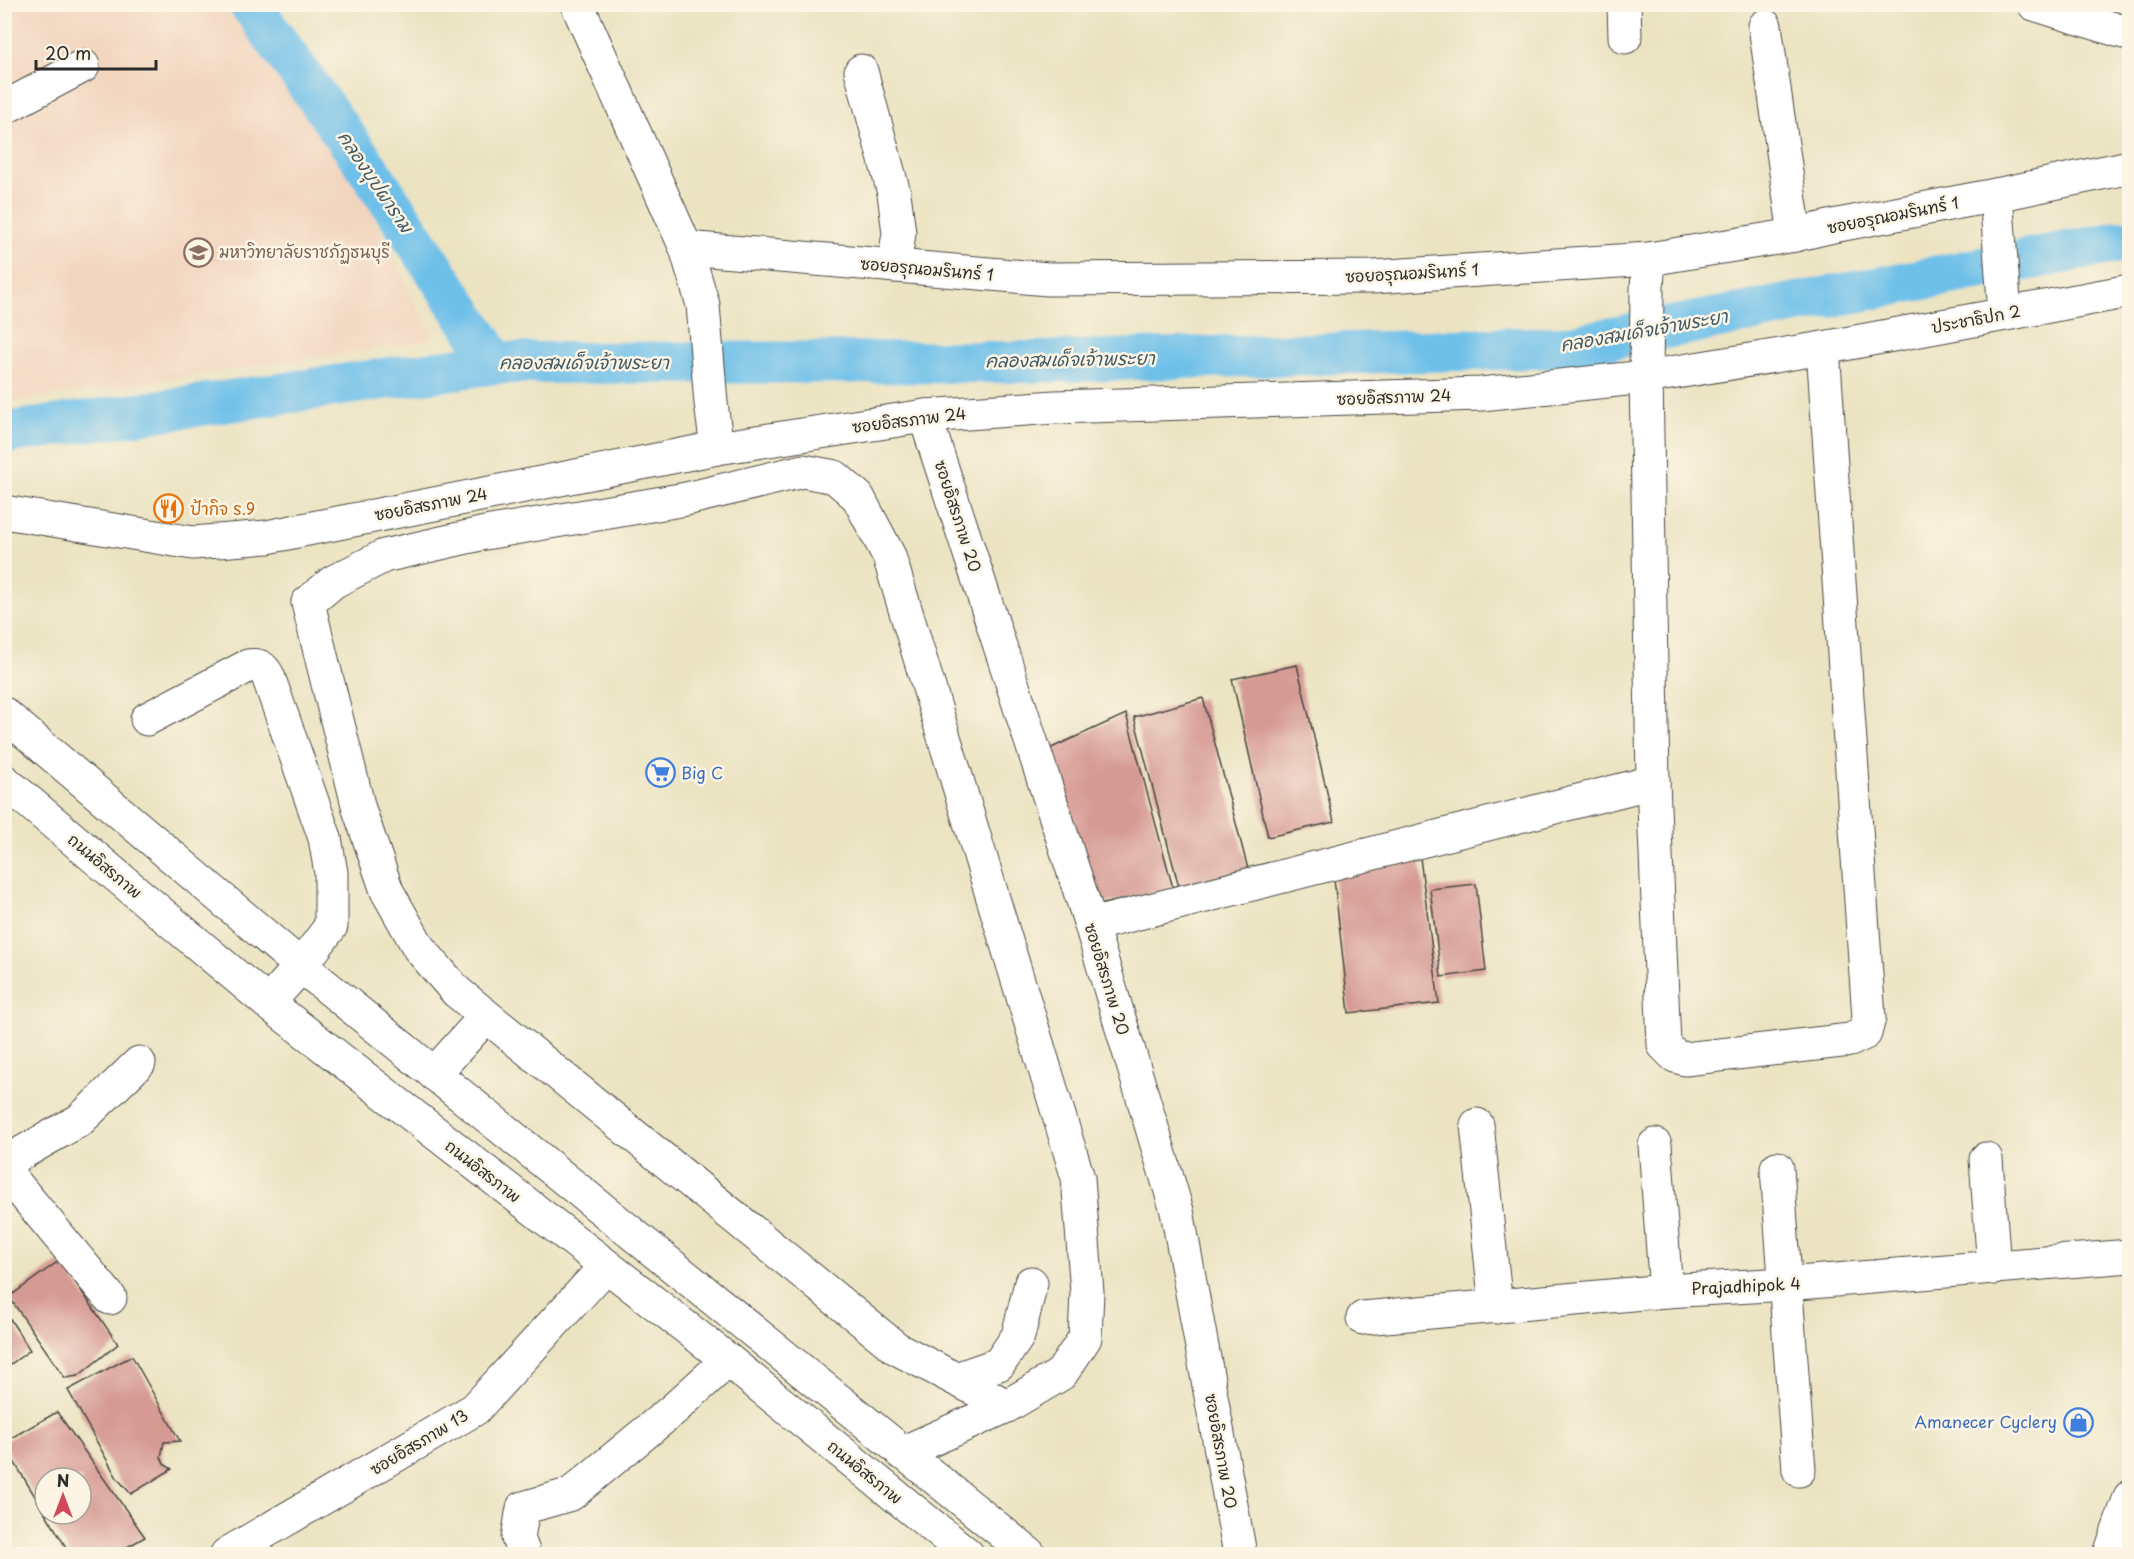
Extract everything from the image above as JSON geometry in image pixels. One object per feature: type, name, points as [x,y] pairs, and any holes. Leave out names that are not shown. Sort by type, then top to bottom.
[{"type":"street","points":[[577,4],[687,248],[703,305],[717,448]]},
{"type":"street","points":[[1624,4],[1625,37]]},
{"type":"street","points":[[2034,4],[2130,34]]},
{"type":"street","points":[[1766,26],[1795,235]]},
{"type":"street","points":[[4,108],[83,66]]},
{"type":"street","points":[[861,71],[894,193],[899,233],[894,266]]},
{"type":"street","name":"ซอยอรุณอมรินทร์ 1","points":[[687,248],[1048,279],[1648,274],[1833,226],[2130,167]]},
{"type":"street","points":[[1996,195],[2004,300]]},
{"type":"street","points":[[1648,274],[1646,364],[1653,782],[1664,1046],[1676,1056],[1685,1059],[1850,1040],[1864,1033],[1869,1018],[1823,348]]},
{"type":"street","name":"ประชาธิปก 2","points":[[1823,348],[2004,300],[2130,291]]},
{"type":"street","name":"ซอยอิสรภาพ 24","points":[[4,512],[193,543],[214,542],[267,537],[717,448],[925,416],[1055,407],[1481,394],[1646,364],[1823,348]]},
{"type":"street","name":"ซอยอิสรภาพ 20","points":[[925,416],[1091,925],[1177,1211],[1240,1554]]},
{"type":"street","points":[[902,1453],[1007,1406],[1061,1374],[1085,1338],[1087,1292],[1078,1178],[889,556],[858,497],[835,477],[803,471],[687,499],[485,533],[384,556],[333,582],[308,603],[359,809],[387,891],[418,948],[457,992],[896,1348],[1007,1406]]},
{"type":"street","points":[[147,719],[248,666],[256,665],[263,668],[268,676],[325,838],[331,873],[330,926],[301,966],[268,1004]]},
{"type":"street","points":[[4,714],[301,966],[1029,1554]]},
{"type":"street","name":"ถนนอิสรภาพ","points":[[4,781],[268,1004],[728,1360],[967,1554]]},
{"type":"street","points":[[1091,925],[1653,782]]},
{"type":"street","points":[[434,1074],[486,1016]]},
{"type":"street","points":[[4,1163],[80,1120],[139,1063]]},
{"type":"street","points":[[1477,1125],[1496,1307]]},
{"type":"street","points":[[1655,1145],[1666,1291]]},
{"type":"street","points":[[1986,1159],[1994,1268]]},
{"type":"street","points":[[1776,1168],[1799,1470]]},
{"type":"street","points":[[4,1170],[110,1298]]},
{"type":"street","name":"Prajadhipok 4","points":[[1363,1318],[1666,1291],[1786,1284],[2130,1256]]},
{"type":"street","name":"ซอยอิสรภาพ 13","points":[[227,1554],[475,1409],[606,1266]]},
{"type":"street","points":[[956,1379],[999,1364],[1018,1336],[1031,1283]]},
{"type":"street","points":[[524,1554],[518,1538],[524,1508],[571,1494],[674,1409],[728,1360]]},
{"type":"street","points":[[2110,1554],[2130,1497]]},
{"type":"shaded area","name":"มหาวิทยาลัยราชภัฏธนบุรี","points":[[4,5],[227,5],[349,163],[433,340],[5,403]]},
{"type":"building","points":[[1297,665],[1334,822],[1268,837],[1232,679]]},
{"type":"building","points":[[1203,698],[1248,869],[1179,887],[1134,717]]},
{"type":"building","points":[[1126,714],[1173,888],[1099,905],[1049,749]]},
{"type":"building","points":[[1419,850],[1439,1003],[1349,1013],[1333,870]]},
{"type":"building","points":[[1476,884],[1486,971],[1441,977],[1430,889]]},
{"type":"building","points":[[60,1260],[118,1344],[78,1376],[65,1378],[9,1297]]},
{"type":"building","points":[[10,1319],[30,1350],[4,1369],[4,1325]]},
{"type":"building","points":[[132,1356],[180,1441],[164,1442],[161,1457],[164,1464],[172,1469],[131,1494],[117,1478],[68,1390]]},
{"type":"building","points":[[57,1412],[145,1537],[115,1554],[70,1554],[53,1526],[93,1526],[93,1466],[33,1466],[33,1493],[4,1442]]},
{"type":"waterway","name":"คลองบุปผาราม","points":[[250,4],[372,174],[496,363]]},
{"type":"waterway","name":"คลองสมเด็จเจ้าพระยา","points":[[4,433],[496,363],[1037,362],[1565,347],[2130,240]]},
{"type":"place","name":"มหาวิทยาลัยราชภัฏธนบุรี","points":[[198,252]]},
{"type":"place","name":"ป้ากิจ ร.9","points":[[169,509]]},
{"type":"place","name":"Big C","points":[[660,773]]},
{"type":"place","name":"Amanecer Cyclery","points":[[2078,1422]]}]
